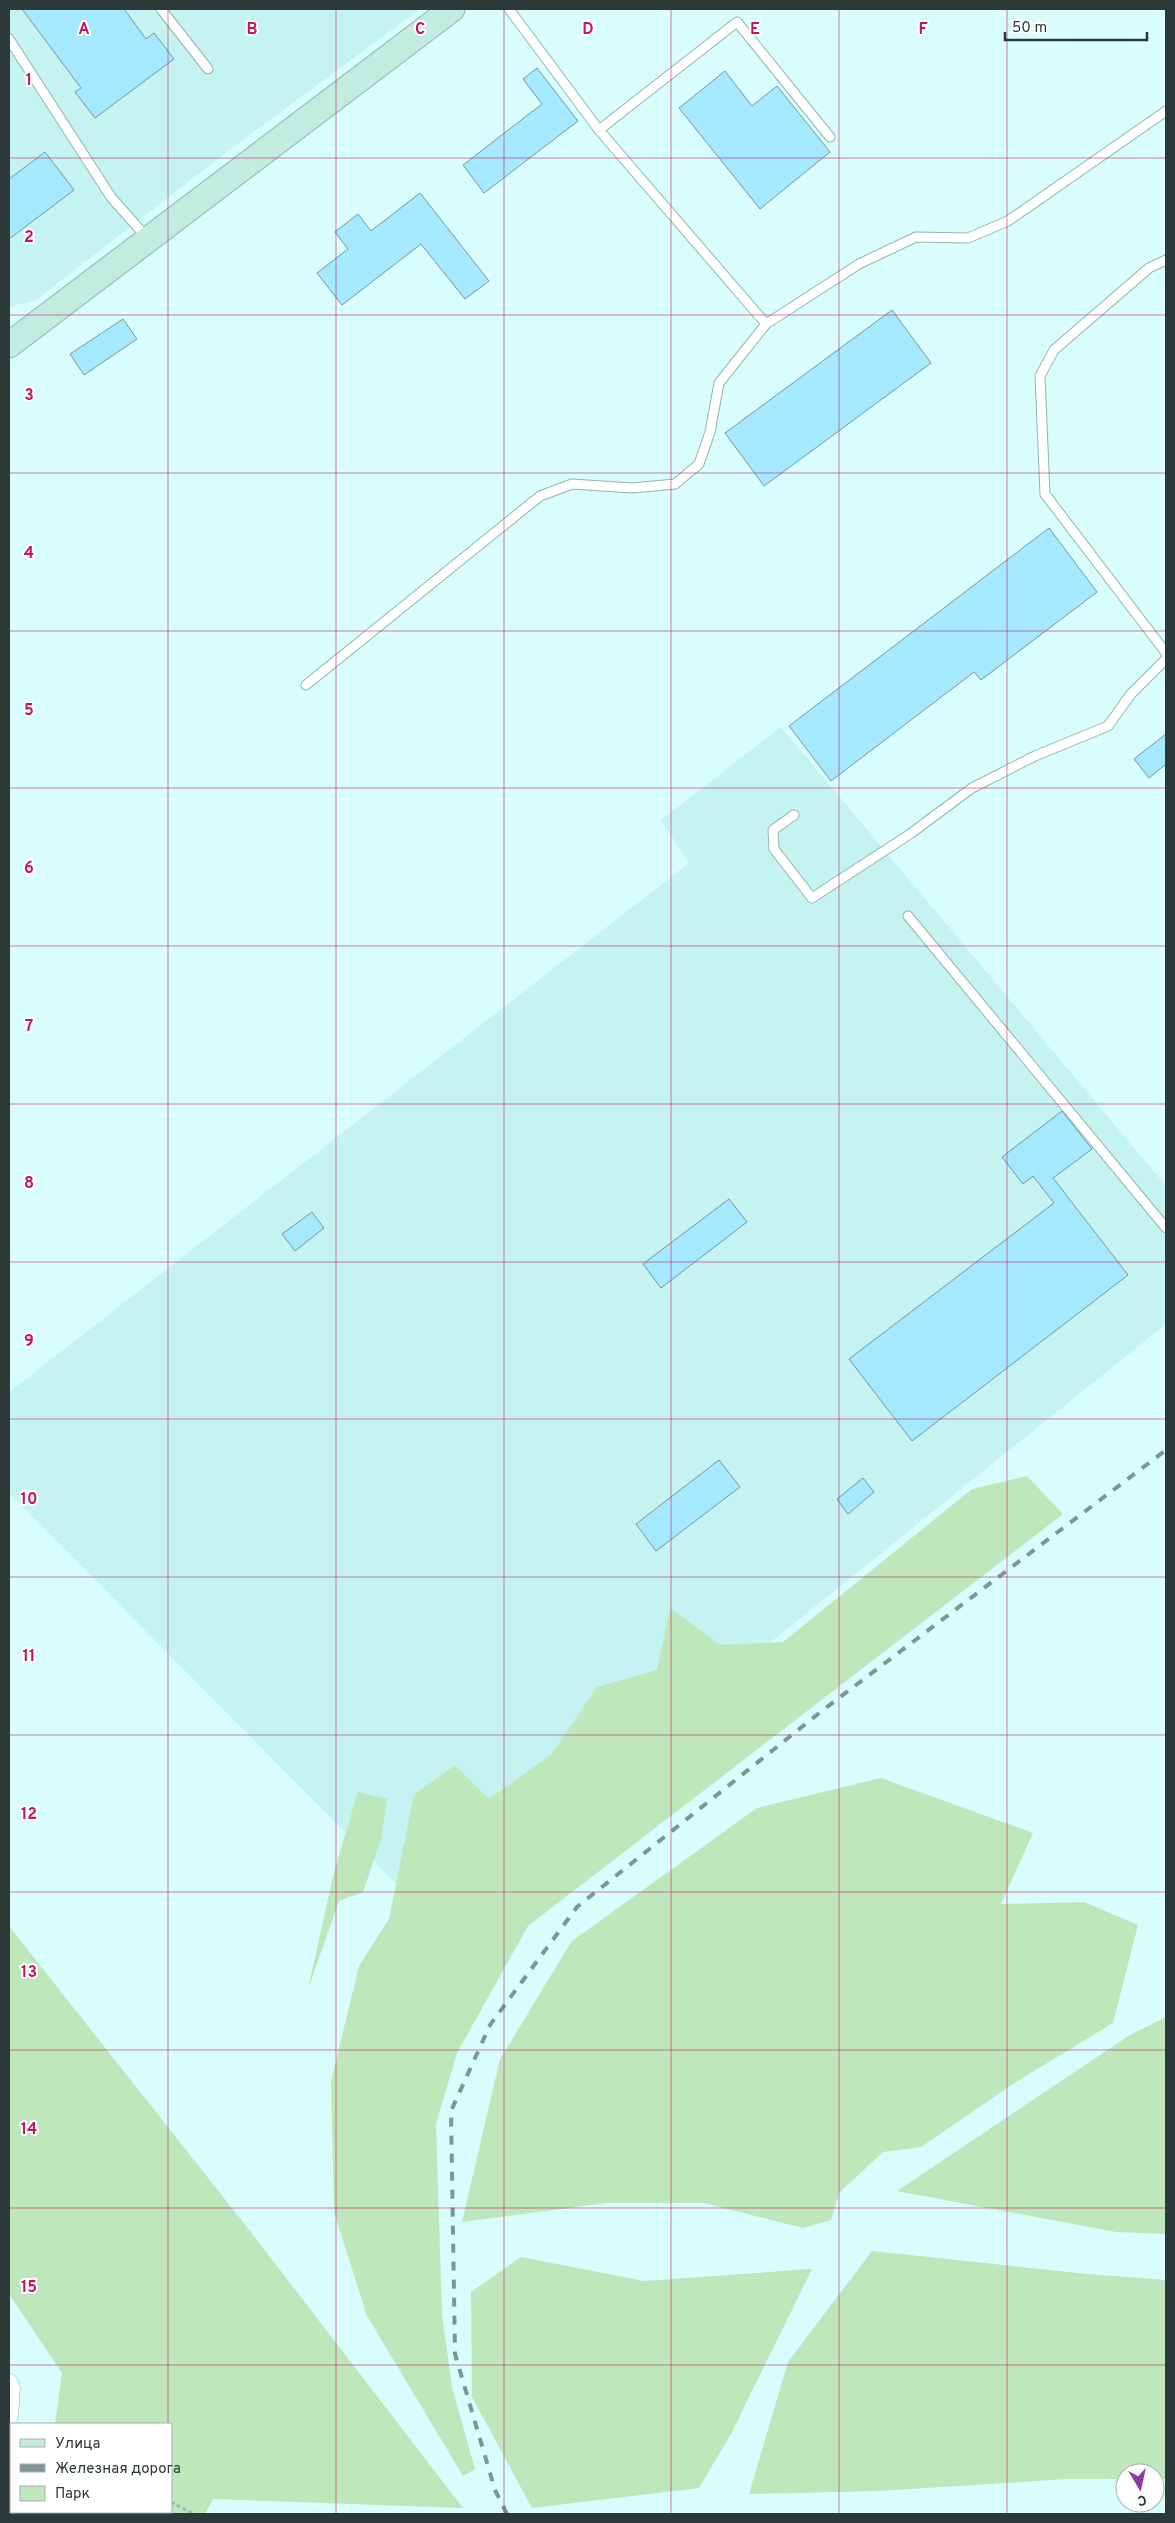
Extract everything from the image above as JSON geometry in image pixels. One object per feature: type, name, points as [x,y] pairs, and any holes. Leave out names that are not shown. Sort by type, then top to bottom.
[{"type":"street","points":[[9,345],[452,9]]},
{"type":"street","points":[[9,2383],[11,2388],[9,2418]]},
{"type":"lane","points":[[162,9],[208,69]]},
{"type":"lane","points":[[509,9],[600,130],[766,324]]},
{"type":"lane","points":[[600,130],[737,22],[830,138]]},
{"type":"lane","points":[[9,39],[111,197],[148,239]]},
{"type":"lane","points":[[306,685],[540,496],[572,484],[632,488],[675,484],[699,464],[710,432],[719,383],[766,324],[859,264],[916,238],[968,238],[1008,221],[1166,110]]},
{"type":"lane","points":[[1166,260],[1149,268],[1054,350],[1040,376],[1046,494],[1166,653]]},
{"type":"lane","points":[[794,815],[773,830],[774,849],[812,898],[910,834],[972,788],[1035,756],[1108,726],[1131,694],[1166,659]]},
{"type":"lane","points":[[908,916],[1166,1228]]},
{"type":"path","points":[[172,2503],[193,2514]]},
{"type":"shaded area","points":[[9,9],[420,9],[232,148],[36,300],[9,307]]},
{"type":"shaded area","points":[[781,727],[1166,1186],[1166,1324],[429,1917],[9,1493],[9,1392],[689,863],[661,820]]},
{"type":"green space","points":[[1027,1476],[1063,1514],[528,1926],[457,2053],[436,2124],[442,2314],[452,2387],[475,2469],[463,2476],[367,2316],[334,2212],[331,2081],[359,1966],[389,1919],[414,1795],[455,1765],[489,1799],[552,1754],[597,1687],[657,1670],[670,1608],[721,1645],[783,1642],[972,1489]]},
{"type":"green space","points":[[881,1778],[1033,1833],[1001,1904],[1084,1902],[1138,1925],[1113,2023],[1016,2082],[921,2147],[883,2152],[839,2193],[831,2220],[803,2228],[704,2203],[606,2203],[462,2222],[500,2059],[572,1941],[757,1808]]},
{"type":"green space","points":[[358,1792],[387,1799],[381,1839],[363,1892],[339,1901],[308,1989],[334,1872]]},
{"type":"green space","points":[[9,1926],[250,2231],[463,2508],[213,2499],[205,2514],[42,2514],[172,2513],[172,2423],[55,2423],[62,2373],[9,2294]]},
{"type":"green space","points":[[1166,2017],[1166,2234],[1116,2232],[897,2191],[1130,2035]]},
{"type":"green space","points":[[872,2251],[1087,2274],[1166,2280],[1166,2479],[1165,2463],[1115,2463],[1115,2479],[1067,2479],[879,2491],[749,2494],[788,2362]]},
{"type":"green space","points":[[521,2257],[644,2281],[812,2269],[731,2434],[699,2488],[532,2508],[472,2397],[471,2292]]},
{"type":"building","points":[[22,9],[124,9],[146,39],[154,33],[174,59],[95,118],[75,92],[81,88]]},
{"type":"building","points":[[537,68],[578,121],[484,193],[463,165],[542,104],[523,79]]},
{"type":"building","points":[[725,71],[752,106],[777,86],[830,152],[760,209],[679,108]]},
{"type":"building","points":[[45,152],[74,190],[9,239],[9,179]]},
{"type":"building","points":[[420,193],[489,281],[465,299],[421,244],[342,305],[317,273],[348,249],[335,232],[358,214],[371,231]]},
{"type":"building","points":[[892,310],[931,363],[764,486],[725,433]]},
{"type":"building","points":[[123,319],[137,339],[84,375],[70,354]]},
{"type":"building","points":[[1049,528],[1097,592],[981,680],[974,672],[831,781],[789,726]]},
{"type":"building","points":[[1166,734],[1166,764],[1149,778],[1134,759]]},
{"type":"building","points":[[1062,1111],[1092,1149],[1053,1178],[1128,1275],[912,1441],[849,1359],[1054,1203],[1033,1176],[1023,1184],[1002,1157]]},
{"type":"building","points":[[729,1199],[747,1222],[661,1288],[643,1264]]},
{"type":"building","points":[[312,1212],[324,1228],[295,1251],[282,1234]]},
{"type":"building","points":[[719,1460],[740,1487],[656,1551],[636,1524]]},
{"type":"building","points":[[863,1478],[874,1492],[848,1514],[837,1499]]},
{"type":"railway","points":[[507,2514],[495,2490],[455,2354],[451,2111],[490,2025],[577,1907],[823,1710],[1166,1450]]}]
